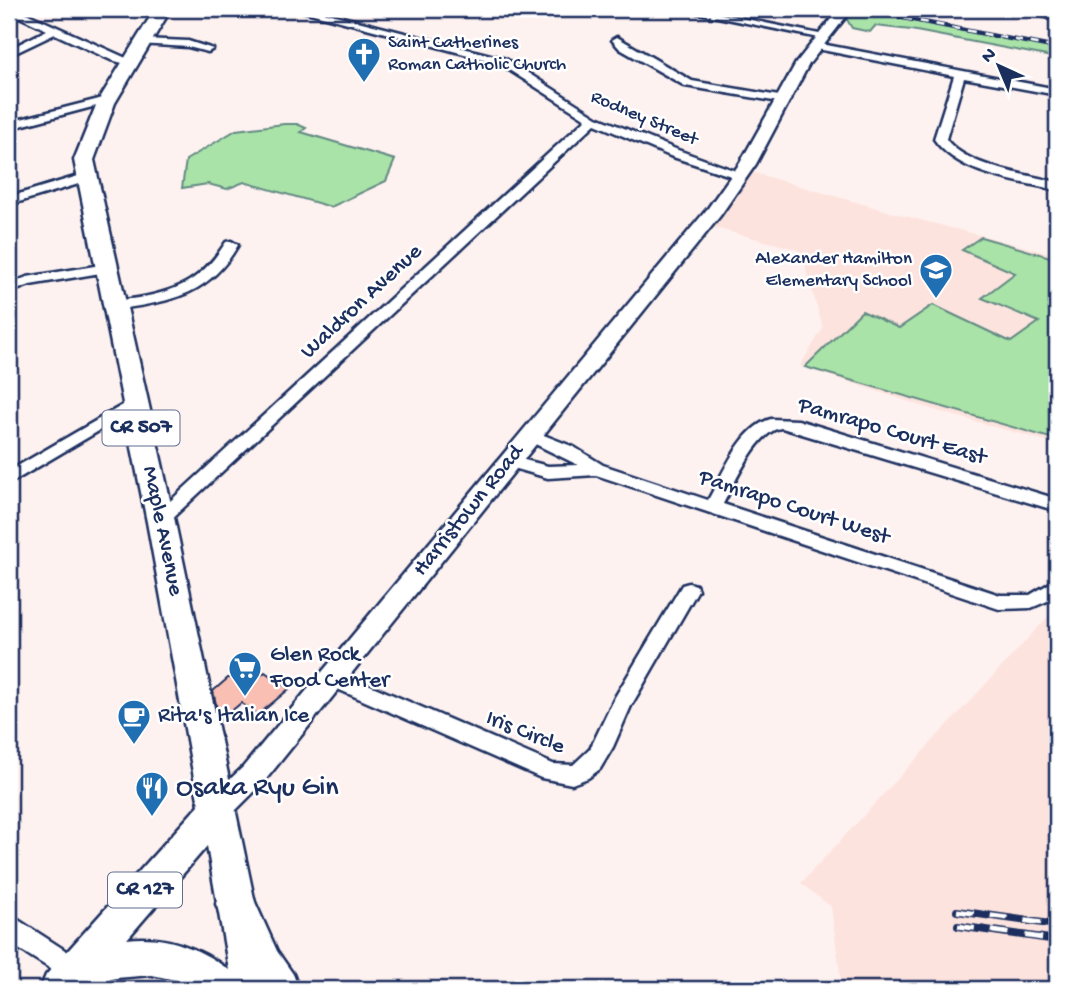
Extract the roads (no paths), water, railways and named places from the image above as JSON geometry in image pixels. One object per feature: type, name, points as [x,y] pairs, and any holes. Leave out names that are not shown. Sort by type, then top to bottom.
[{"type":"highway","points":[[236,904],[262,965],[278,989]]},
{"type":"main road","name":"Maple Avenue","points":[[163,9],[111,99],[86,149],[84,160],[161,519],[216,811],[253,989]]},
{"type":"main road","name":"Harristown Road","points":[[68,980],[158,874],[216,811]]},
{"type":"main road","points":[[68,980],[125,957],[148,955],[194,968],[222,989]]},
{"type":"street","points":[[10,9],[115,58],[188,44],[208,50]]},
{"type":"street","name":"Rodney Street","points":[[300,9],[502,61],[593,119],[674,153],[741,175]]},
{"type":"street","points":[[683,9],[960,73],[1057,92]]},
{"type":"street","name":"Harristown Road","points":[[216,811],[253,775],[714,212],[741,175],[785,100],[803,63],[846,9]]},
{"type":"street","points":[[1023,9],[1057,17]]},
{"type":"street","points":[[9,53],[55,30]]},
{"type":"street","points":[[617,40],[624,47],[689,84],[785,100]]},
{"type":"street","points":[[960,73],[940,139],[946,149],[970,162],[1057,186]]},
{"type":"street","points":[[9,126],[111,99]]},
{"type":"street","name":"Waldron Avenue","points":[[161,519],[593,119]]},
{"type":"street","points":[[9,201],[88,177]]},
{"type":"street","points":[[116,306],[186,291],[205,278],[225,258],[231,246]]},
{"type":"street","points":[[9,289],[27,281],[107,268]]},
{"type":"street","points":[[9,478],[135,404]]},
{"type":"street","name":"Pamrapo Court East","points":[[713,508],[759,432],[764,427],[781,423],[792,424],[1057,505]]},
{"type":"street","points":[[531,435],[568,451],[597,469]]},
{"type":"street","name":"Pamrapo Court West","points":[[509,461],[548,472],[597,469],[999,602],[1028,603],[1046,597],[1057,586]]},
{"type":"street","name":"Iris Circle","points":[[333,678],[549,772],[564,776],[576,774],[587,768],[598,755],[622,704],[689,590]]},
{"type":"street","points":[[9,925],[68,980]]},
{"type":"railway","points":[[857,9],[1057,48]]},
{"type":"railway","points":[[957,911],[1057,925]]},
{"type":"railway","points":[[958,926],[1057,940]]},
{"type":"place","name":"Saint Catherines Roman Catholic Church","points":[[364,84]]},
{"type":"place","name":"Alexander Hamilton Elementary School","points":[[936,300]]},
{"type":"place","name":"Glen Rock Food Center","points":[[245,698]]},
{"type":"place","name":"Rita's Italian Ice","points":[[134,746]]},
{"type":"place","name":"Osaka Ryu Gin","points":[[152,818]]}]
